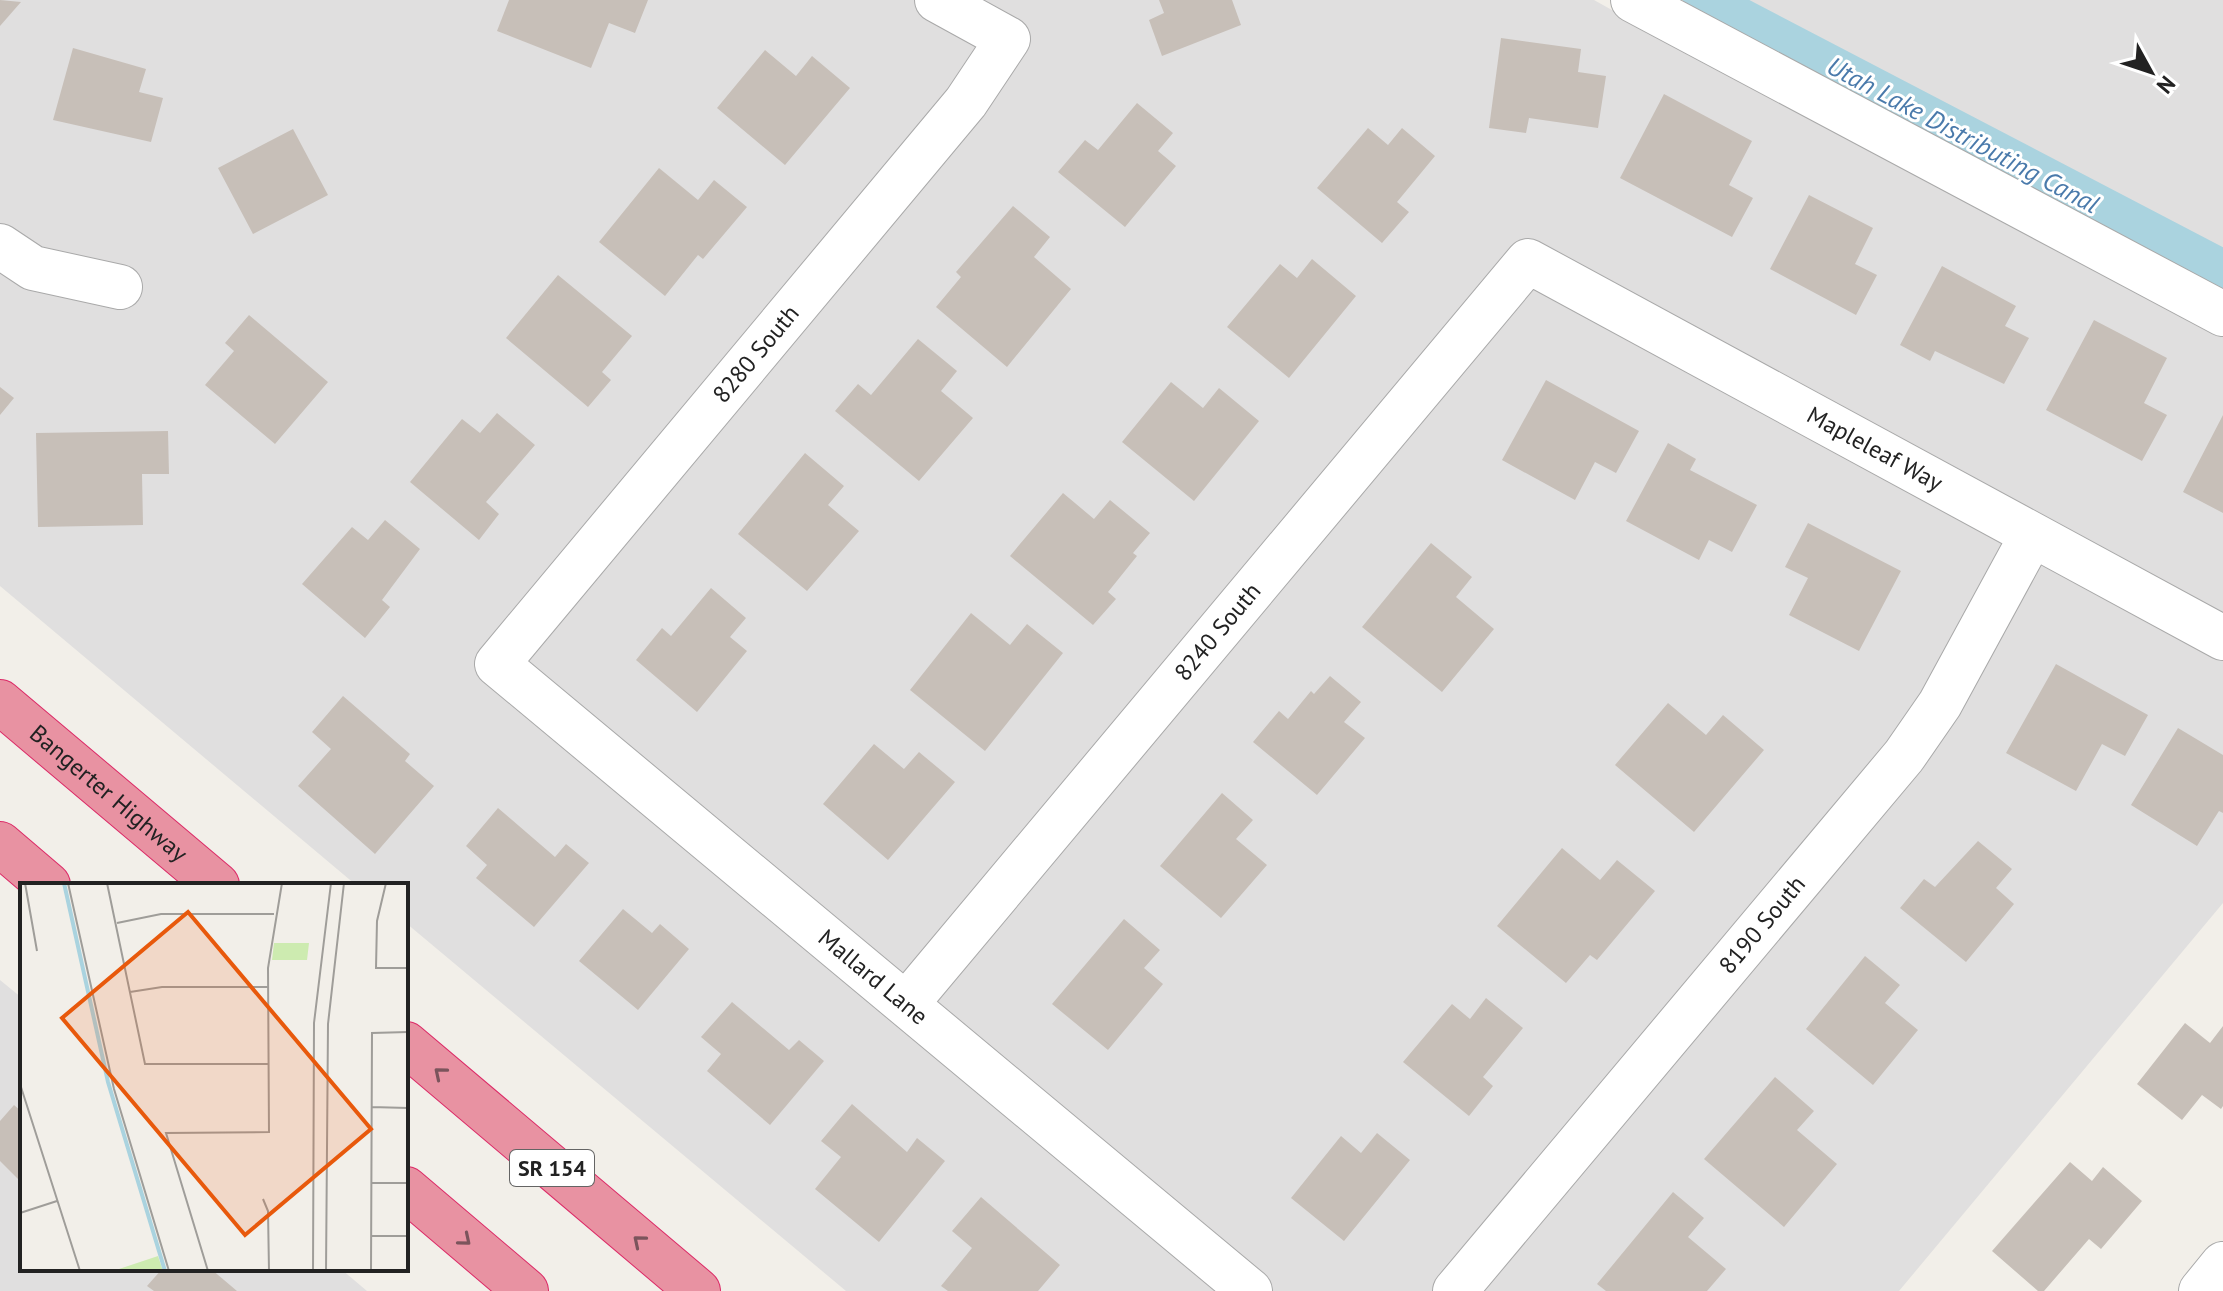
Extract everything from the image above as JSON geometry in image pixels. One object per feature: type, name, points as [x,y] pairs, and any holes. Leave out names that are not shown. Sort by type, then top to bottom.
[{"type":"highway","name":"Bangerter Highway","points":[[0,702],[215,883]]},
{"type":"highway","points":[[0,844],[46,883]]},
{"type":"highway","name":"SR 154","points":[[408,1046],[698,1291]]},
{"type":"highway","points":[[408,1191],[526,1291]]},
{"type":"street","name":"8280 South","points":[[497,664],[966,102],[1008,39],[937,0]]},
{"type":"street","points":[[1633,0],[2223,314]]},
{"type":"street","points":[[0,246],[33,268],[120,287]]},
{"type":"street","name":"Mapleleaf Way","points":[[1528,261],[2223,638]]},
{"type":"street","name":"8240 South","points":[[907,1003],[1528,261]]},
{"type":"street","name":"8190 South","points":[[1455,1291],[1904,756],[1940,704],[2032,535]]},
{"type":"street","name":"Mallard Lane","points":[[497,664],[1250,1291]]},
{"type":"street","points":[[2201,1291],[2223,1264]]},
{"type":"shaded area","points":[[0,0],[1594,0],[1696,57],[2054,242],[2223,336],[2223,903],[1899,1291],[846,1291],[408,925],[408,883],[354,883],[0,586]]},
{"type":"shaded area","points":[[1728,0],[2223,0],[2223,258],[1952,109],[1789,33]]},
{"type":"shaded area","points":[[0,980],[20,996],[20,1271],[343,1271],[367,1291],[0,1291]]},
{"type":"building","points":[[0,0],[21,2],[0,26]]},
{"type":"building","points":[[509,0],[648,0],[635,33],[609,23],[591,68],[497,31]]},
{"type":"building","points":[[1159,0],[1232,0],[1241,25],[1162,56],[1149,20],[1164,13]]},
{"type":"building","points":[[1501,38],[1581,49],[1578,72],[1606,76],[1598,128],[1529,118],[1526,133],[1489,128]]},
{"type":"building","points":[[73,48],[146,69],[139,92],[163,98],[151,142],[53,120]]},
{"type":"building","points":[[765,50],[796,76],[812,56],[850,88],[785,165],[717,108]]},
{"type":"building","points":[[1664,94],[1752,141],[1729,185],[1753,198],[1732,237],[1620,178]]},
{"type":"building","points":[[1137,103],[1173,133],[1158,151],[1176,166],[1125,227],[1058,172],[1085,140],[1098,150]]},
{"type":"building","points":[[1368,128],[1388,145],[1402,128],[1435,156],[1397,202],[1409,212],[1382,243],[1317,188]]},
{"type":"building","points":[[293,129],[328,195],[253,234],[218,168]]},
{"type":"building","points":[[659,168],[698,200],[714,180],[747,207],[703,259],[698,255],[665,296],[599,242]]},
{"type":"building","points":[[1809,195],[1873,228],[1855,264],[1877,275],[1856,315],[1770,269]]},
{"type":"building","points":[[1013,206],[1050,237],[1034,257],[1071,289],[1007,367],[936,307],[961,277],[956,272]]},
{"type":"building","points":[[1312,259],[1356,296],[1289,378],[1227,327],[1280,264],[1297,278]]},
{"type":"building","points":[[1942,266],[2016,306],[2005,326],[2029,338],[2004,384],[1935,351],[1930,361],[1900,345]]},
{"type":"building","points":[[558,275],[632,336],[602,372],[611,380],[588,407],[506,338]]},
{"type":"building","points":[[249,315],[328,382],[275,444],[205,385],[234,351],[225,343]]},
{"type":"building","points":[[2094,320],[2167,358],[2144,403],[2167,415],[2142,461],[2046,410]]},
{"type":"building","points":[[918,339],[957,371],[941,391],[973,418],[919,481],[835,411],[858,384],[871,395]]},
{"type":"building","points":[[1546,380],[1639,431],[1616,473],[1595,462],[1575,500],[1502,460]]},
{"type":"building","points":[[1171,382],[1203,408],[1219,388],[1259,421],[1194,501],[1122,442]]},
{"type":"building","points":[[0,387],[14,398],[0,415]]},
{"type":"building","points":[[497,413],[535,445],[486,502],[499,514],[479,540],[410,482],[462,419],[480,433]]},
{"type":"building","points":[[2223,415],[2223,513],[2183,492]]},
{"type":"building","points":[[168,431],[169,474],[142,474],[143,525],[38,527],[36,433]]},
{"type":"building","points":[[1668,443],[1696,459],[1690,470],[1757,505],[1732,552],[1709,540],[1699,560],[1626,521]]},
{"type":"building","points":[[805,453],[844,486],[828,505],[859,531],[807,591],[738,534]]},
{"type":"building","points":[[1063,493],[1094,519],[1110,500],[1150,533],[1133,553],[1137,556],[1108,592],[1116,599],[1093,625],[1010,556]]},
{"type":"building","points":[[385,520],[420,549],[382,600],[390,607],[365,638],[302,584],[352,527],[368,540]]},
{"type":"building","points":[[1808,523],[1901,571],[1859,651],[1789,615],[1808,578],[1785,567]]},
{"type":"building","points":[[1431,543],[1472,577],[1456,597],[1494,629],[1442,692],[1362,627]]},
{"type":"building","points":[[711,588],[746,618],[730,637],[747,651],[697,712],[636,660],[662,628],[671,636]]},
{"type":"building","points":[[971,613],[1010,645],[1027,624],[1063,653],[985,751],[910,690]]},
{"type":"building","points":[[2056,664],[2148,715],[2125,756],[2102,744],[2076,791],[2006,753]]},
{"type":"building","points":[[1330,676],[1361,702],[1344,722],[1365,738],[1317,795],[1253,742],[1279,711],[1288,719],[1311,691],[1314,694]]},
{"type":"building","points":[[343,696],[410,754],[405,761],[434,786],[375,854],[298,786],[331,749],[312,732]]},
{"type":"building","points":[[1668,703],[1706,735],[1723,715],[1764,750],[1694,832],[1615,765]]},
{"type":"building","points":[[2178,728],[2223,755],[2223,813],[2219,811],[2197,846],[2131,805]]},
{"type":"building","points":[[874,744],[904,769],[919,752],[955,782],[888,860],[823,804]]},
{"type":"building","points":[[1222,793],[1253,820],[1236,839],[1267,865],[1221,918],[1160,866]]},
{"type":"building","points":[[498,808],[555,857],[566,844],[589,863],[534,927],[476,878],[487,865],[466,846]]},
{"type":"building","points":[[1978,841],[2012,869],[1996,888],[2014,904],[1966,962],[1900,908],[1924,879],[1935,887]]},
{"type":"building","points":[[1562,848],[1600,880],[1617,860],[1655,891],[1597,960],[1590,955],[1566,983],[1497,926]]},
{"type":"building","points":[[623,909],[652,933],[660,924],[689,949],[638,1010],[579,961]]},
{"type":"building","points":[[1124,919],[1160,950],[1144,968],[1163,984],[1108,1050],[1052,1004]]},
{"type":"building","points":[[1865,956],[1900,985],[1885,1003],[1918,1030],[1873,1085],[1806,1029]]},
{"type":"building","points":[[1486,998],[1523,1028],[1483,1077],[1493,1086],[1469,1116],[1403,1062],[1452,1004],[1470,1019]]},
{"type":"building","points":[[732,1002],[789,1050],[799,1040],[824,1061],[770,1125],[707,1071],[721,1054],[701,1037]]},
{"type":"building","points":[[2185,1023],[2210,1043],[2223,1026],[2223,1106],[2221,1109],[2202,1095],[2182,1120],[2137,1084]]},
{"type":"building","points":[[1775,1077],[1814,1111],[1797,1130],[1837,1164],[1784,1227],[1704,1159]]},
{"type":"building","points":[[852,1104],[907,1152],[917,1138],[945,1161],[879,1242],[815,1189],[841,1157],[821,1141]]},
{"type":"building","points":[[14,1105],[20,1110],[20,1181],[0,1161],[0,1121]]},
{"type":"building","points":[[1377,1133],[1410,1160],[1344,1241],[1291,1198],[1341,1136],[1361,1153]]},
{"type":"building","points":[[2070,1162],[2092,1181],[2103,1167],[2142,1201],[2101,1249],[2089,1239],[2044,1291],[2038,1291],[1992,1251]]},
{"type":"building","points":[[1673,1192],[1704,1218],[1688,1237],[1726,1269],[1707,1291],[1606,1291],[1597,1284]]},
{"type":"building","points":[[981,1197],[1060,1265],[1038,1291],[948,1291],[941,1286],[972,1248],[952,1231]]},
{"type":"building","points":[[160,1271],[213,1271],[237,1291],[154,1291],[147,1286]]},
{"type":"waterway","name":"Utah Lake Distributing Canal","points":[[1704,0],[2223,271]]}]
